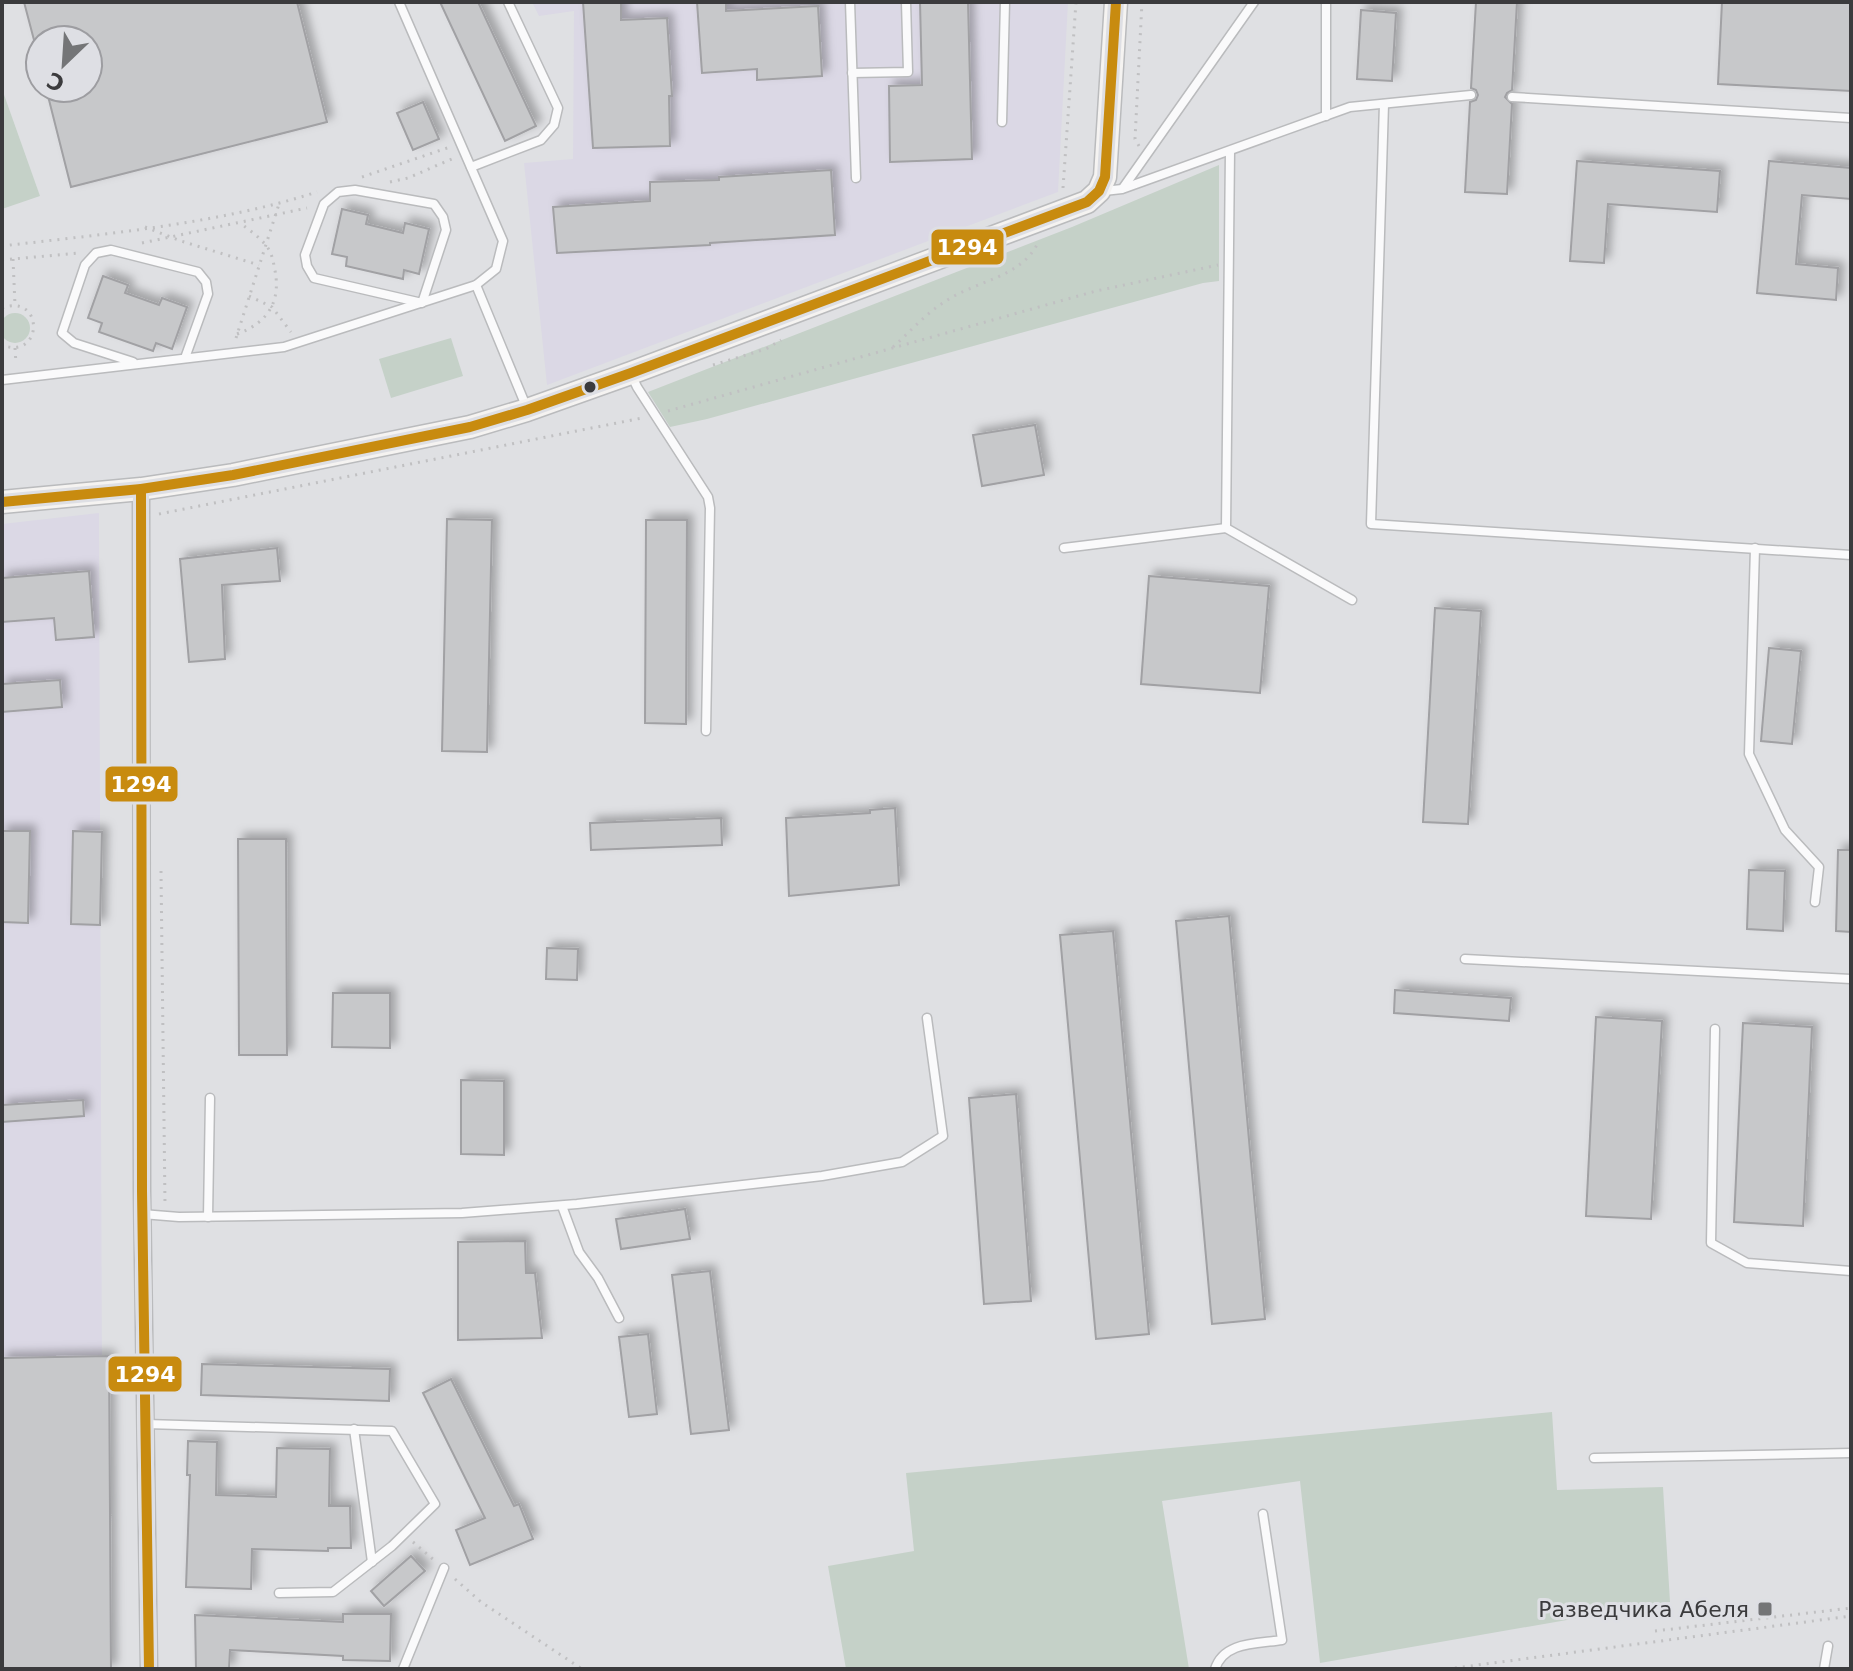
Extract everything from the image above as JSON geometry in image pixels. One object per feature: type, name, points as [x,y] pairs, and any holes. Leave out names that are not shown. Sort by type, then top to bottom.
[{"type":"street","points":[[2,502],[141,489],[233,475],[417,439],[527,410],[1077,207],[1099,191],[1106,170],[1116,2]]},
{"type":"street","points":[[141,489],[142,1214],[149,1669]]},
{"type":"lane","points":[[2,380],[295,343],[476,285],[496,269],[503,241],[399,2]]},
{"type":"lane","points":[[471,167],[541,140],[554,125],[558,108],[508,2]]},
{"type":"lane","points":[[850,2],[856,178]]},
{"type":"lane","points":[[852,73],[908,72],[906,2]]},
{"type":"lane","points":[[1002,122],[1005,2]]},
{"type":"lane","points":[[1122,189],[1254,2]]},
{"type":"lane","points":[[1326,2],[1326,116]]},
{"type":"lane","points":[[1099,191],[1122,189],[1350,107],[1471,95]]},
{"type":"lane","points":[[1512,97],[1851,118]]},
{"type":"lane","points":[[1384,104],[1371,524],[1851,555]]},
{"type":"lane","points":[[1226,528],[1230,151]]},
{"type":"lane","points":[[355,190],[434,204],[443,217],[446,230],[422,303],[314,278],[305,255],[324,204],[338,192],[355,190]]},
{"type":"lane","points":[[136,363],[74,343],[62,333],[85,265],[96,253],[111,250],[198,272],[206,282],[208,294],[185,358]]},
{"type":"lane","points":[[476,285],[527,410]]},
{"type":"lane","points":[[631,373],[702,485],[710,508],[706,731]]},
{"type":"lane","points":[[1064,548],[1226,528],[1352,600]]},
{"type":"lane","points":[[1755,548],[1749,754],[1785,830],[1819,867],[1815,902]]},
{"type":"lane","points":[[1465,959],[1851,979]]},
{"type":"lane","points":[[142,1214],[208,1217],[462,1213],[562,1206],[822,1176],[902,1162],[943,1136],[927,1018]]},
{"type":"lane","points":[[1715,1029],[1711,1243],[1747,1263],[1851,1271]]},
{"type":"lane","points":[[208,1217],[210,1098]]},
{"type":"lane","points":[[562,1206],[579,1252],[598,1278],[619,1318]]},
{"type":"lane","points":[[146,1424],[392,1431],[435,1504],[405,1534],[333,1592],[279,1593]]},
{"type":"lane","points":[[354,1429],[372,1562]]},
{"type":"lane","points":[[1594,1458],[1851,1453]]},
{"type":"lane","points":[[1215,1669],[1218,1661],[1231,1648],[1282,1640],[1263,1514]]},
{"type":"lane","points":[[403,1669],[444,1568]]},
{"type":"lane","points":[[1824,1669],[1828,1646]]},
{"type":"path","points":[[1062,196],[1076,2]]},
{"type":"path","points":[[1142,2],[1135,139],[1146,155]]},
{"type":"path","points":[[352,180],[428,156],[460,142]]},
{"type":"path","points":[[355,190],[408,178],[465,154]]},
{"type":"path","points":[[2,246],[207,218],[279,203],[322,190]]},
{"type":"path","points":[[231,353],[279,203]]},
{"type":"path","points":[[2,260],[111,250],[324,204]]},
{"type":"path","points":[[237,334],[263,319],[272,307],[279,283],[266,244],[240,223]]},
{"type":"path","points":[[145,227],[259,265]]},
{"type":"path","points":[[893,348],[942,303],[1023,264],[1033,254],[1042,234]]},
{"type":"path","points":[[13,259],[15,305]]},
{"type":"path","points":[[156,514],[655,415],[1096,291],[1229,263]]},
{"type":"path","points":[[249,296],[272,307],[290,330],[295,343]]},
{"type":"path","points":[[2,308],[21,307],[31,316],[34,331],[26,344],[15,348],[2,345]]},
{"type":"path","points":[[15,348],[17,378]]},
{"type":"path","points":[[161,865],[166,1216]]},
{"type":"path","points":[[405,1534],[481,1602],[582,1669]]},
{"type":"path","points":[[1655,1631],[1851,1608]]},
{"type":"path","points":[[1447,1669],[1851,1616]]},
{"type":"shaded area","points":[[532,2],[1068,2],[1058,192],[547,385],[524,163],[573,159],[574,11],[539,16]]},
{"type":"shaded area","points":[[2,89],[40,196],[2,209]]},
{"type":"shaded area","points":[[1219,165],[1219,281],[670,427],[648,392],[1072,227]]},
{"type":"shaded area","points":[[15,313],[26,317],[30,328],[26,339],[15,343],[4,339],[0,328],[4,317]]},
{"type":"shaded area","points":[[451,338],[463,376],[391,398],[379,359]]},
{"type":"shaded area","points":[[99,513],[103,1669],[2,1669],[2,524]]},
{"type":"shaded area","points":[[1552,1412],[1557,1490],[1663,1487],[1670,1602],[1320,1663],[1300,1481],[1162,1501],[1189,1669],[846,1669],[828,1566],[914,1551],[906,1473]]},
{"type":"building","points":[[24,2],[297,2],[327,122],[71,187],[50,104],[104,104],[104,24],[30,24]]},
{"type":"building","points":[[440,2],[478,2],[536,126],[505,141]]},
{"type":"building","points":[[583,2],[621,2],[621,20],[667,18],[672,96],[669,96],[670,146],[593,148]]},
{"type":"building","points":[[697,2],[726,2],[726,11],[818,6],[822,76],[757,80],[757,69],[702,73]]},
{"type":"building","points":[[920,2],[968,2],[972,159],[890,162],[889,86],[922,85]]},
{"type":"building","points":[[1476,2],[1517,2],[1512,90],[1505,97],[1512,104],[1507,194],[1465,192],[1470,102],[1476,100],[1478,95],[1471,88]]},
{"type":"building","points":[[1722,2],[1851,2],[1851,91],[1718,84]]},
{"type":"building","points":[[1361,10],[1396,13],[1392,81],[1357,79]]},
{"type":"building","points":[[423,102],[439,139],[413,150],[397,113]]},
{"type":"building","points":[[1577,161],[1720,171],[1717,212],[1608,204],[1604,263],[1570,261]]},
{"type":"building","points":[[1769,161],[1851,168],[1851,199],[1802,195],[1796,264],[1838,268],[1836,300],[1757,293]]},
{"type":"building","points":[[831,170],[835,235],[557,253],[553,207],[650,201],[650,182],[719,180],[719,177]]},
{"type":"building","points":[[342,209],[368,215],[366,224],[403,233],[405,223],[429,229],[419,274],[404,270],[403,279],[346,266],[347,257],[332,254]]},
{"type":"building","points":[[103,276],[128,285],[125,293],[159,305],[162,298],[187,307],[172,349],[156,343],[153,351],[99,332],[102,323],[88,318]]},
{"type":"building","points":[[1035,425],[1044,475],[982,486],[973,435]]},
{"type":"building","points":[[447,519],[492,520],[487,752],[442,751]]},
{"type":"building","points":[[646,520],[687,520],[686,724],[645,723]]},
{"type":"building","points":[[277,548],[280,581],[222,585],[225,659],[189,662],[180,559]]},
{"type":"building","points":[[89,571],[94,637],[56,640],[54,618],[2,622],[2,578]]},
{"type":"building","points":[[1149,576],[1269,586],[1260,693],[1141,684]]},
{"type":"building","points":[[1435,608],[1481,611],[1468,824],[1423,822]]},
{"type":"building","points":[[1769,648],[1801,651],[1792,744],[1761,741]]},
{"type":"building","points":[[60,680],[62,707],[2,712],[2,684]]},
{"type":"building","points":[[895,808],[899,885],[789,896],[786,818],[870,813],[870,810]]},
{"type":"building","points":[[721,818],[722,845],[591,850],[590,823]]},
{"type":"building","points":[[2,831],[30,831],[28,923],[2,922]]},
{"type":"building","points":[[73,831],[102,832],[100,925],[71,924]]},
{"type":"building","points":[[238,839],[286,839],[287,1055],[239,1055]]},
{"type":"building","points":[[1838,850],[1851,850],[1851,932],[1836,931]]},
{"type":"building","points":[[1749,870],[1785,871],[1783,931],[1747,929]]},
{"type":"building","points":[[1229,916],[1265,1319],[1212,1324],[1176,921]]},
{"type":"building","points":[[1113,931],[1149,1334],[1096,1339],[1060,935]]},
{"type":"building","points":[[547,948],[578,949],[577,980],[546,979]]},
{"type":"building","points":[[1395,990],[1511,998],[1509,1021],[1394,1013]]},
{"type":"building","points":[[333,993],[390,993],[390,1048],[332,1047]]},
{"type":"building","points":[[1596,1017],[1662,1021],[1651,1219],[1586,1216]]},
{"type":"building","points":[[1743,1023],[1812,1027],[1803,1226],[1734,1222]]},
{"type":"building","points":[[461,1080],[504,1081],[504,1155],[461,1154]]},
{"type":"building","points":[[1016,1094],[1031,1301],[984,1304],[969,1098]]},
{"type":"building","points":[[83,1100],[84,1116],[2,1122],[2,1105]]},
{"type":"building","points":[[685,1209],[690,1239],[621,1249],[616,1219]]},
{"type":"building","points":[[525,1241],[526,1273],[535,1273],[542,1338],[458,1340],[458,1242]]},
{"type":"building","points":[[710,1271],[729,1430],[691,1434],[672,1275]]},
{"type":"building","points":[[648,1334],[657,1414],[629,1417],[619,1337]]},
{"type":"building","points":[[109,1356],[111,1669],[2,1669],[2,1358]]},
{"type":"building","points":[[202,1364],[390,1369],[389,1401],[201,1395]]},
{"type":"building","points":[[451,1379],[514,1506],[519,1504],[533,1539],[470,1565],[456,1530],[485,1518],[423,1393]]},
{"type":"building","points":[[188,1441],[217,1442],[216,1495],[276,1497],[277,1448],[330,1449],[329,1506],[350,1506],[351,1548],[328,1548],[328,1551],[252,1549],[251,1589],[186,1587],[190,1475],[187,1475]]},
{"type":"building","points":[[411,1556],[425,1571],[384,1606],[371,1591]]},
{"type":"building","points":[[343,1614],[391,1614],[390,1661],[230,1650],[229,1669],[196,1669],[195,1615],[343,1622]]},
{"type":"transit line","name":"1294","points":[[2,502],[141,489],[233,475],[470,427],[631,373],[1087,202],[1099,191],[1105,177],[1116,2]]},
{"type":"transit line","name":"1294","points":[[141,489],[142,1191],[149,1669]]},
{"type":"place","name":"Разведчика Абеля","points":[[1765,1609]]}]
